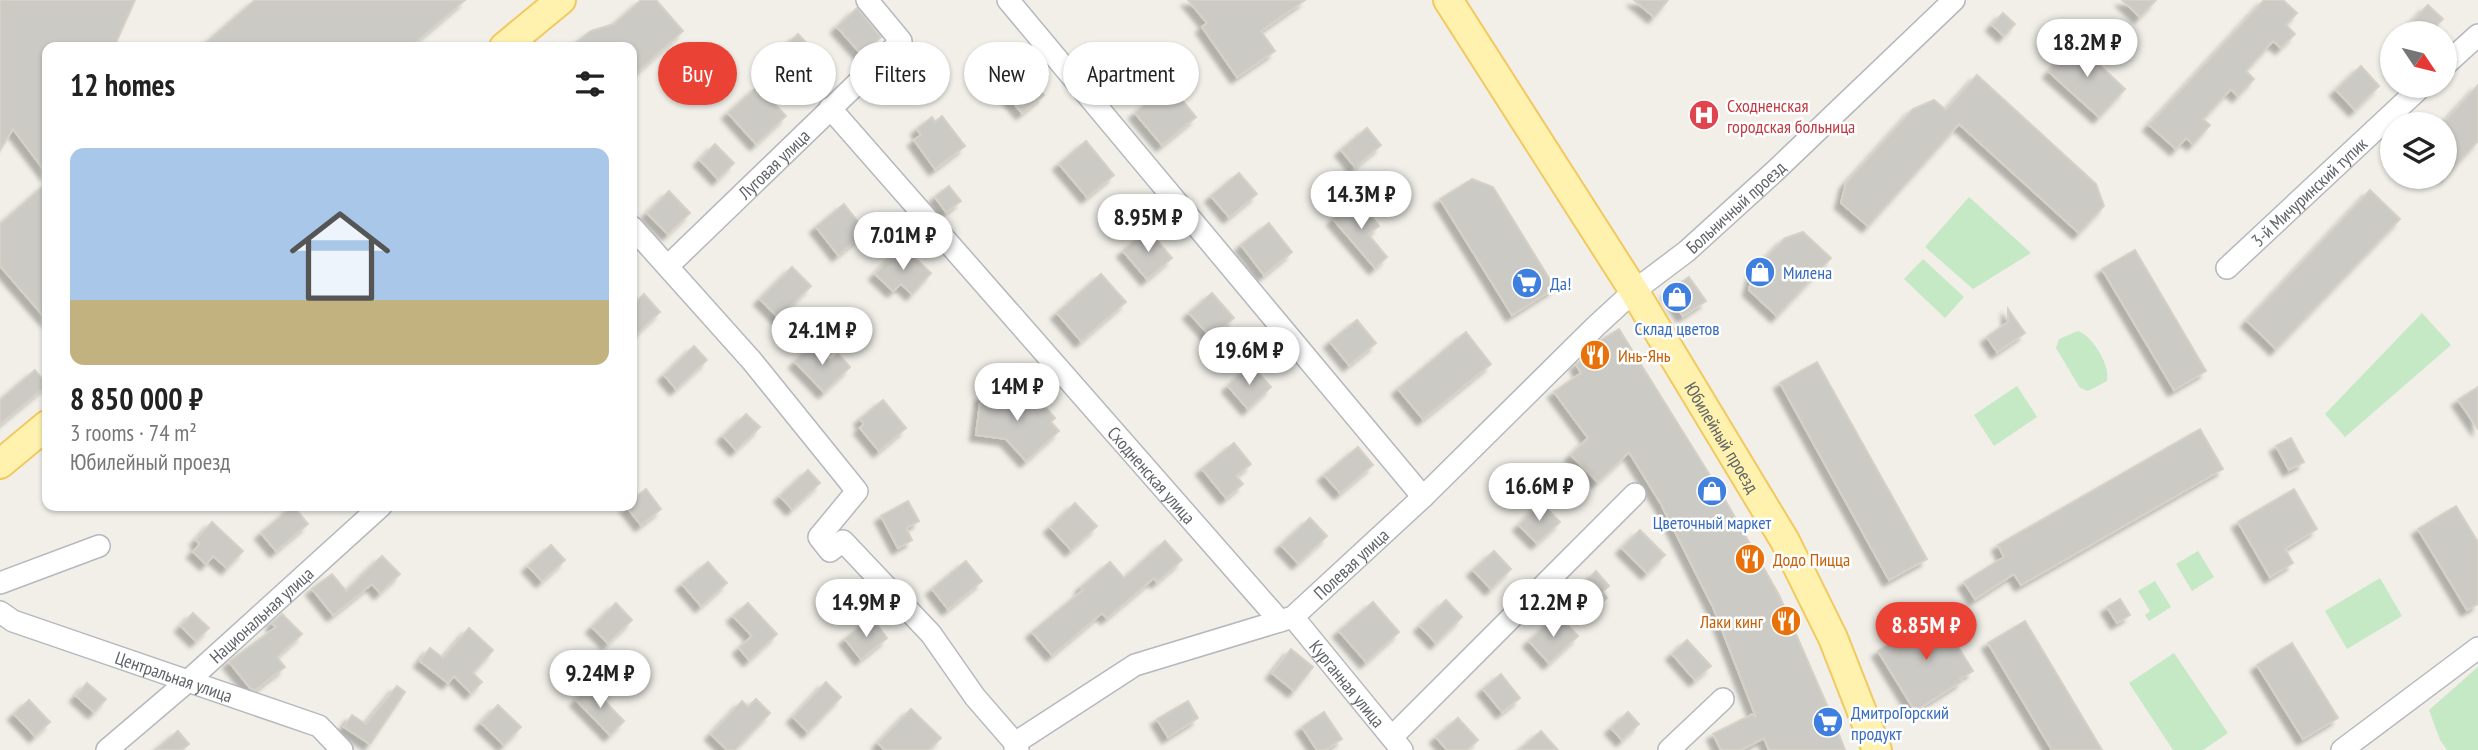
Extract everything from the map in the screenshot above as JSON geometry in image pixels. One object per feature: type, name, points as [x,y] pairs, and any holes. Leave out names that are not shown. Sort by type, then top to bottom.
[{"type":"main road","points":[[510,42],[561,0]]},
{"type":"main road","name":"Юбилейный проезд","points":[[1448,0],[1634,291],[1804,576],[1833,638],[1877,750]]},
{"type":"main road","points":[[0,464],[42,429]]},
{"type":"street","name":"Луговая улица","points":[[668,266],[901,41],[867,0]]},
{"type":"street","points":[[1008,0],[1423,497]]},
{"type":"street","name":"Больничный проезд","points":[[1634,291],[1687,251],[1774,172],[1954,0]]},
{"type":"street","points":[[2457,54],[2478,35]]},
{"type":"street","name":"3-й Мичуринский тупик","points":[[2227,268],[2409,98]]},
{"type":"street","name":"Сходненская улица","points":[[830,108],[1287,619]]},
{"type":"street","points":[[637,236],[668,266],[752,361],[857,491],[818,537],[830,551],[843,541],[931,634],[975,697],[1016,748]]},
{"type":"street","name":"Полевая улица","points":[[1016,748],[1135,665],[1287,619],[1423,497],[1634,291]]},
{"type":"street","points":[[1397,743],[1635,494]]},
{"type":"street","name":"Национальная улица","points":[[107,750],[188,681],[376,511]]},
{"type":"street","points":[[0,583],[99,546]]},
{"type":"street","name":"Центральная улица","points":[[0,612],[13,621],[319,726],[342,750]]},
{"type":"street","name":"Курганная улица","points":[[1287,619],[1397,743]]},
{"type":"street","points":[[2342,750],[2478,648]]},
{"type":"street","points":[[1668,750],[1723,699]]},
{"type":"green space","points":[[1969,197],[2031,253],[1973,289],[1925,247]]},
{"type":"green space","points":[[1923,259],[1964,297],[1945,318],[1904,279]]},
{"type":"green space","points":[[2422,313],[2451,345],[2345,437],[2325,414]]},
{"type":"green space","points":[[2078,331],[2089,339],[2106,367],[2107,381],[2088,391],[2080,388],[2056,348],[2059,339]]},
{"type":"green space","points":[[2017,386],[2037,417],[1994,446],[1974,415]]},
{"type":"green space","points":[[2198,551],[2214,577],[2192,591],[2176,564]]},
{"type":"green space","points":[[2380,578],[2402,616],[2347,649],[2325,611]]},
{"type":"green space","points":[[2155,581],[2171,607],[2149,621],[2145,615],[2150,611],[2138,591]]},
{"type":"green space","points":[[2174,653],[2228,733],[2203,750],[2173,750],[2129,683]]},
{"type":"green space","points":[[2478,667],[2478,750],[2447,750],[2440,740],[2429,710]]},
{"type":"building","points":[[0,0],[135,0],[116,42],[42,42],[42,167],[13,129],[0,150]]},
{"type":"building","points":[[255,0],[465,0],[416,42],[207,42]]},
{"type":"building","points":[[641,0],[656,0],[683,31],[671,42],[658,42],[658,54],[637,72],[637,42],[577,42],[591,31],[614,24]]},
{"type":"building","points":[[1188,0],[1305,0],[1261,31],[1275,51],[1237,77],[1202,27],[1207,23]]},
{"type":"building","points":[[1634,0],[1668,0],[1654,17]]},
{"type":"building","points":[[2122,0],[2156,0],[2140,17]]},
{"type":"building","points":[[2264,0],[2283,0],[2297,13],[2286,25],[2295,34],[2281,48],[2273,41],[2246,71],[2254,79],[2238,96],[2231,89],[2203,119],[2210,125],[2193,144],[2186,138],[2176,149],[2149,125]]},
{"type":"building","points":[[2428,5],[2443,19],[2441,21],[2413,21]]},
{"type":"building","points":[[857,8],[881,37],[876,42],[850,42],[837,27]]},
{"type":"building","points":[[2003,13],[2015,24],[2004,36],[1992,25]]},
{"type":"building","points":[[798,34],[805,42],[789,42]]},
{"type":"building","points":[[2073,40],[2125,89],[2099,117],[2049,72],[2063,57],[2060,54]]},
{"type":"building","points":[[2361,66],[2379,86],[2355,110],[2336,90]]},
{"type":"building","points":[[1977,75],[2096,184],[2104,206],[2079,233],[1959,124],[1868,226],[1841,203],[1846,183],[1913,109],[1934,100],[1946,110]]},
{"type":"building","points":[[2478,85],[2478,141],[2457,164],[2457,112],[2453,112]]},
{"type":"building","points":[[751,92],[751,105],[776,105],[786,116],[756,144],[728,113]]},
{"type":"building","points":[[1015,105],[1032,105],[1022,113]]},
{"type":"building","points":[[1144,105],[1186,105],[1196,117],[1162,145],[1135,113]]},
{"type":"building","points":[[942,116],[965,146],[935,169],[914,140],[921,135],[917,129],[932,117],[935,122]]},
{"type":"building","points":[[1367,128],[1381,145],[1355,167],[1341,150]]},
{"type":"building","points":[[1086,141],[1114,175],[1087,197],[1059,164]]},
{"type":"building","points":[[715,144],[734,163],[718,179],[700,160]]},
{"type":"building","points":[[1239,173],[1257,194],[1229,217],[1211,196]]},
{"type":"building","points":[[1472,179],[1493,187],[1555,288],[1512,315],[1440,199]]},
{"type":"building","points":[[949,186],[961,201],[946,212],[935,197]]},
{"type":"building","points":[[42,187],[42,314],[0,266],[0,224]]},
{"type":"building","points":[[2370,190],[2400,219],[2276,349],[2247,321]]},
{"type":"building","points":[[669,191],[690,213],[668,234],[647,213]]},
{"type":"building","points":[[1357,199],[1379,226],[1368,234],[1387,257],[1375,268],[1333,219]]},
{"type":"building","points":[[844,204],[866,232],[838,255],[816,227]]},
{"type":"building","points":[[1269,223],[1292,252],[1264,275],[1241,245]]},
{"type":"building","points":[[1148,230],[1172,258],[1147,279],[1123,251]]},
{"type":"building","points":[[1803,232],[1831,258],[1777,316],[1749,290],[1754,270],[1785,238]]},
{"type":"building","points":[[902,246],[931,273],[912,294],[901,284],[893,291],[875,274]]},
{"type":"building","points":[[2135,250],[2206,371],[2174,390],[2102,269]]},
{"type":"building","points":[[792,267],[811,286],[779,318],[760,299]]},
{"type":"building","points":[[1101,274],[1126,302],[1081,341],[1057,313]]},
{"type":"building","points":[[1689,277],[1706,301],[1683,316],[1667,292]]},
{"type":"building","points":[[1212,293],[1234,318],[1211,337],[1189,313]]},
{"type":"building","points":[[644,294],[660,312],[637,333],[637,301]]},
{"type":"building","points":[[2008,309],[2025,333],[1997,352],[1987,337],[2008,322]]},
{"type":"building","points":[[1357,320],[1376,343],[1349,365],[1330,342]]},
{"type":"building","points":[[1619,329],[1724,498],[1779,595],[1845,750],[1769,750],[1764,738],[1741,750],[1721,750],[1713,734],[1753,714],[1756,717],[1713,607],[1661,504],[1629,452],[1598,482],[1571,455],[1588,438],[1554,392],[1581,373],[1576,364],[1604,345],[1601,340]]},
{"type":"building","points":[[1466,332],[1491,364],[1423,419],[1398,389]]},
{"type":"building","points":[[814,344],[830,361],[838,354],[850,367],[824,392],[795,362]]},
{"type":"building","points":[[694,346],[707,360],[676,389],[664,375]]},
{"type":"building","points":[[1817,362],[1927,559],[1889,580],[1780,383]]},
{"type":"building","points":[[1251,365],[1271,387],[1248,409],[1228,386]]},
{"type":"building","points":[[35,370],[42,379],[42,389],[0,424],[0,400]]},
{"type":"building","points":[[2478,387],[2478,429],[2458,400]]},
{"type":"building","points":[[1033,393],[1055,418],[1051,422],[1059,431],[1026,461],[1006,439],[976,435],[981,395],[1025,401]]},
{"type":"building","points":[[883,400],[906,428],[879,451],[860,428],[864,424],[860,419]]},
{"type":"building","points":[[746,414],[760,427],[736,450],[723,436]]},
{"type":"building","points":[[2200,429],[2223,469],[2021,585],[2014,574],[1975,599],[1964,582],[2004,557],[1998,545]]},
{"type":"building","points":[[2291,438],[2304,462],[2289,470],[2276,446]]},
{"type":"building","points":[[1234,443],[1251,464],[1236,476],[1243,484],[1226,498],[1202,469]]},
{"type":"building","points":[[1358,447],[1373,465],[1340,493],[1324,475]]},
{"type":"building","points":[[808,470],[820,483],[792,509],[780,496]]},
{"type":"building","points":[[646,489],[661,509],[641,525],[630,511],[637,511],[637,496]]},
{"type":"building","points":[[2294,489],[2317,529],[2285,549],[2293,563],[2270,577],[2238,522]]},
{"type":"building","points":[[908,501],[919,521],[906,528],[912,540],[898,548],[881,516]]},
{"type":"building","points":[[1075,503],[1097,526],[1071,550],[1050,527]]},
{"type":"building","points":[[1541,503],[1560,522],[1537,543],[1519,525]]},
{"type":"building","points":[[2456,506],[2478,542],[2478,604],[2467,610],[2418,529]]},
{"type":"building","points":[[287,511],[297,511],[308,524],[276,551],[261,533]]},
{"type":"building","points":[[1310,518],[1327,536],[1298,563],[1281,545]]},
{"type":"building","points":[[212,522],[243,551],[227,568],[213,556],[206,564],[193,552],[200,544],[196,540]]},
{"type":"building","points":[[1640,530],[1665,555],[1647,573],[1622,548]]},
{"type":"building","points":[[1165,541],[1182,560],[1157,582],[1154,578],[1107,618],[1102,613],[1052,655],[1032,632],[1083,590],[1081,587],[1110,562],[1124,578]]},
{"type":"building","points":[[551,545],[565,560],[542,581],[528,566]]},
{"type":"building","points":[[1494,551],[1511,569],[1491,589],[1473,570]]},
{"type":"building","points":[[382,556],[400,574],[380,593],[372,584],[333,615],[312,589],[332,574],[346,591]]},
{"type":"building","points":[[966,561],[982,581],[948,609],[932,589]]},
{"type":"building","points":[[708,562],[727,583],[701,606],[682,584]]},
{"type":"building","points":[[1596,571],[1609,586],[1602,592],[1607,598],[1592,612],[1574,592]]},
{"type":"building","points":[[2120,599],[2130,615],[2117,623],[2107,607]]},
{"type":"building","points":[[1446,600],[1462,617],[1436,643],[1420,626]]},
{"type":"building","points":[[1373,602],[1399,632],[1366,662],[1339,631]]},
{"type":"building","points":[[616,603],[632,620],[608,643],[592,627]]},
{"type":"building","points":[[748,603],[777,634],[749,660],[739,648],[752,636],[733,616]]},
{"type":"building","points":[[193,613],[209,628],[196,641],[181,626]]},
{"type":"building","points":[[282,614],[302,634],[277,657],[285,667],[255,690],[250,688],[229,662],[276,627],[272,623]]},
{"type":"building","points":[[1558,615],[1578,636],[1549,663],[1529,641]]},
{"type":"building","points":[[1939,616],[1973,671],[1915,711],[1878,651],[1926,621],[1927,623]]},
{"type":"building","points":[[872,618],[887,638],[861,659],[845,639]]},
{"type":"building","points":[[2025,621],[2102,750],[2052,750],[1988,643]]},
{"type":"building","points":[[469,628],[493,650],[473,673],[482,682],[471,693],[454,676],[448,683],[420,661],[430,648],[443,658]]},
{"type":"building","points":[[1687,640],[1711,666],[1695,680],[1672,654]]},
{"type":"building","points":[[2292,643],[2338,718],[2303,739],[2257,665]]},
{"type":"building","points":[[1291,649],[1313,667],[1294,691],[1272,673]]},
{"type":"building","points":[[1501,674],[1520,698],[1502,712],[1483,689]]},
{"type":"building","points":[[826,682],[841,697],[808,732],[793,717]]},
{"type":"building","points":[[87,683],[106,699],[94,712],[76,696]]},
{"type":"building","points":[[397,686],[405,692],[370,744],[344,727],[352,715],[366,724]]},
{"type":"building","points":[[590,686],[624,721],[610,735],[576,700]]},
{"type":"building","points":[[756,699],[770,713],[735,750],[727,750],[711,734],[742,701],[748,707]]},
{"type":"building","points":[[29,700],[50,722],[35,736],[14,714]]},
{"type":"building","points":[[1188,701],[1198,718],[1168,737],[1157,719]]},
{"type":"building","points":[[498,705],[521,727],[504,745],[481,723]]},
{"type":"building","points":[[911,709],[941,738],[929,750],[885,750],[878,743]]},
{"type":"building","points":[[1324,712],[1342,739],[1325,750],[1317,750],[1302,727]]},
{"type":"building","points":[[1628,712],[1639,724],[1622,740],[1611,728]]},
{"type":"building","points":[[1458,718],[1478,740],[1467,750],[1447,750],[1436,737]]},
{"type":"building","points":[[178,731],[189,744],[182,750],[155,750]]},
{"type":"building","points":[[1541,731],[1558,750],[1519,750]]},
{"type":"place","name":"Сходненская городская больница","points":[[1704,115]]},
{"type":"place","name":"Милена","points":[[1760,272]]},
{"type":"place","name":"Да!","points":[[1527,283]]},
{"type":"place","name":"Склад цветов","points":[[1677,297]]},
{"type":"place","name":"Инь-Янь","points":[[1595,355]]},
{"type":"place","name":"Цветочный маркет","points":[[1712,491]]},
{"type":"place","name":"Додо Пицца","points":[[1750,559]]},
{"type":"place","name":"Лаки кинг","points":[[1786,621]]},
{"type":"place","name":"ДмитроГорский продукт","points":[[1828,722]]}]
